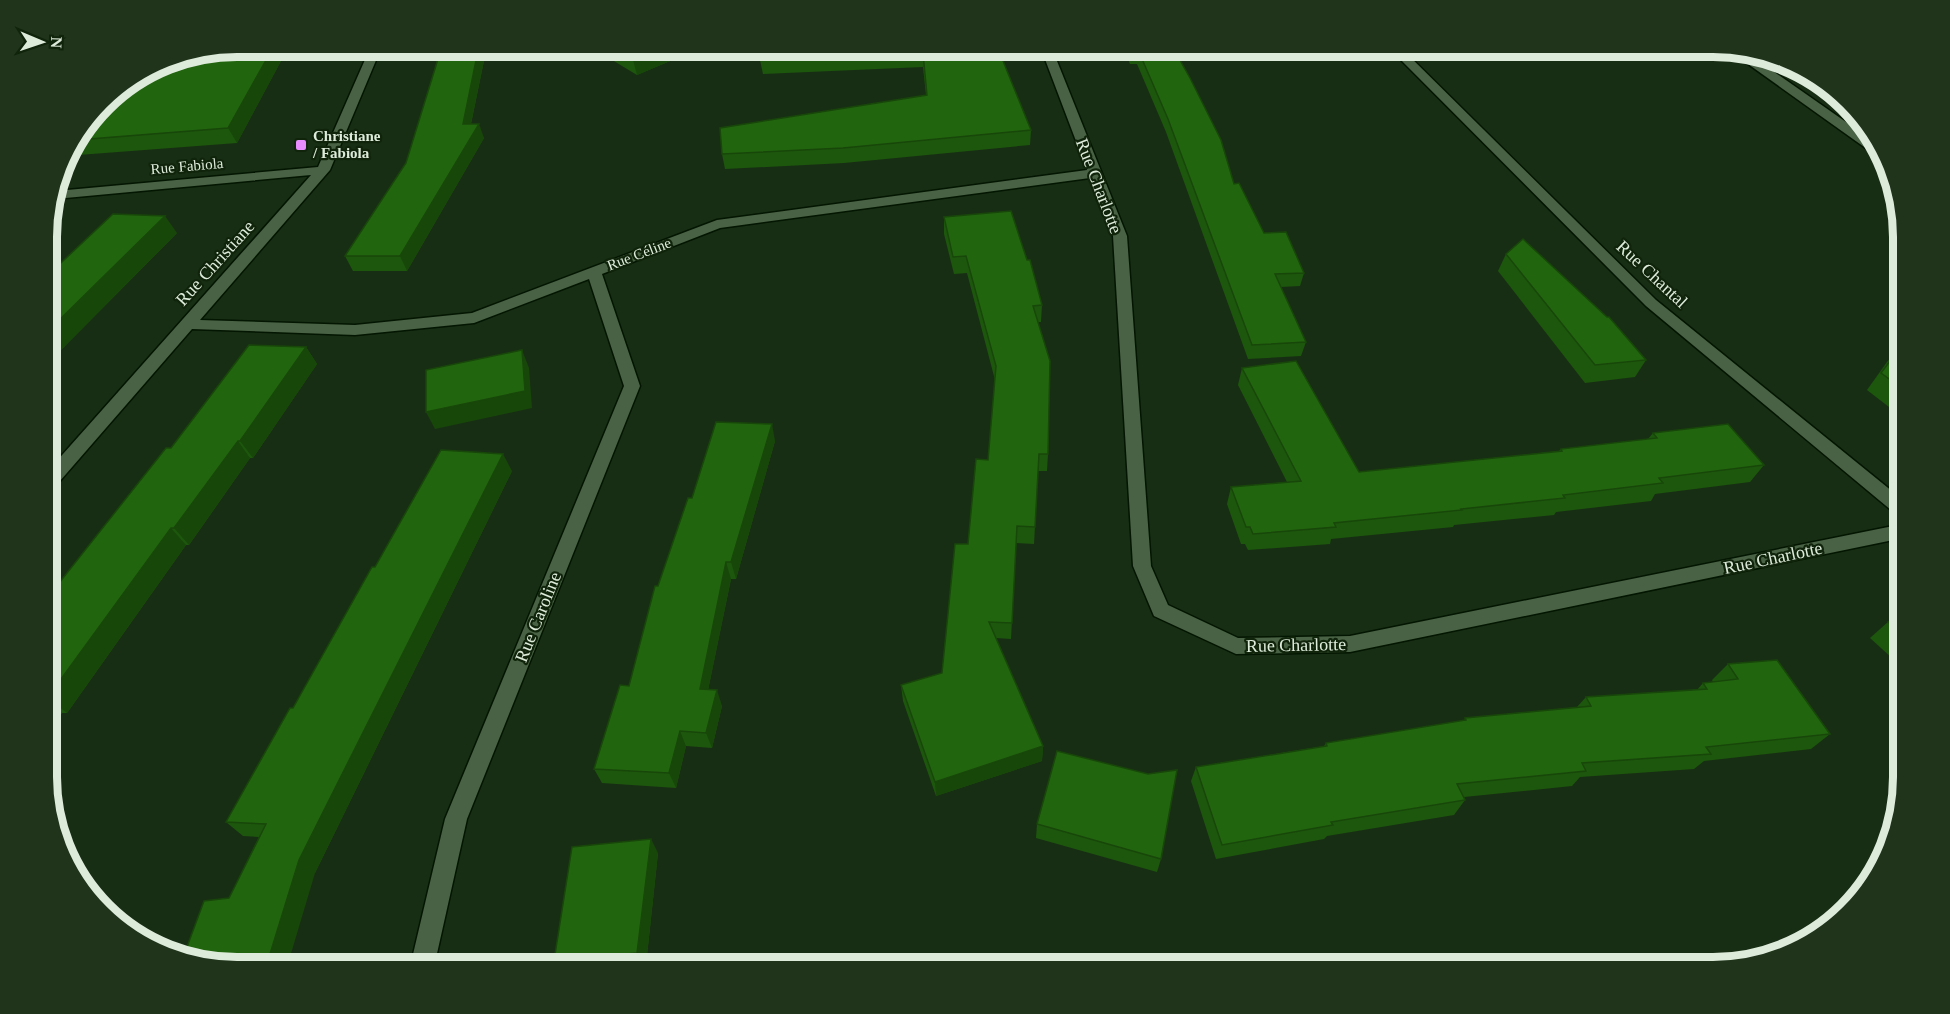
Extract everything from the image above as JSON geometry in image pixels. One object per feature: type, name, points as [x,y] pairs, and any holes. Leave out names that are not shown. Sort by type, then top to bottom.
[{"type":"street","name":"Rue Christiane","points":[[57,474],[323,170],[372,57]]},
{"type":"street","name":"Rue Charlotte","points":[[1049,57],[1120,236],[1142,566],[1161,610],[1236,646],[1350,644],[1893,533]]},
{"type":"street","name":"Rue Chantal","points":[[1403,57],[1652,303],[1893,502]]},
{"type":"street","points":[[1750,61],[1865,142]]},
{"type":"street","name":"Rue Fabiola","points":[[62,194],[323,170]]},
{"type":"street","name":"Rue Céline","points":[[186,324],[355,330],[474,318],[717,224],[1095,173]]},
{"type":"street","name":"Rue Caroline","points":[[425,957],[456,819],[632,386],[594,272]]},
{"type":"building","points":[[225,57],[268,57],[228,128],[86,139],[118,102],[137,87],[168,71],[202,60]]},
{"type":"building","points":[[439,57],[477,57],[463,124],[479,124],[400,256],[345,256],[406,163]]},
{"type":"building","points":[[760,57],[830,57],[760,60]]},
{"type":"building","points":[[923,57],[1001,57],[1031,130],[843,148],[722,154],[720,128],[927,95]]},
{"type":"building","points":[[1141,57],[1178,57],[1221,140],[1234,184],[1239,183],[1264,233],[1286,232],[1304,273],[1275,274],[1306,342],[1252,345],[1168,119]]},
{"type":"building","points":[[1011,211],[1027,260],[1030,260],[1042,305],[1033,306],[1050,361],[1048,454],[1039,454],[1035,527],[1017,526],[1012,623],[989,622],[1043,746],[935,782],[901,685],[942,673],[955,544],[968,544],[976,459],[988,460],[996,366],[966,256],[953,257],[944,217]]},
{"type":"building","points":[[113,214],[165,216],[57,322],[57,267]]},
{"type":"building","points":[[1523,239],[1609,317],[1646,360],[1595,365],[1506,254]]},
{"type":"building","points":[[249,345],[306,347],[240,441],[174,528],[171,528],[57,685],[57,586],[166,448],[171,448]]},
{"type":"building","points":[[522,350],[525,391],[426,412],[426,370]]},
{"type":"building","points":[[1893,357],[1893,382],[1881,373]]},
{"type":"building","points":[[1296,361],[1359,472],[1562,451],[1561,449],[1657,438],[1653,433],[1728,424],[1764,465],[1659,478],[1663,483],[1563,495],[1565,498],[1334,523],[1336,527],[1253,534],[1250,527],[1246,527],[1231,487],[1301,481],[1242,368]]},
{"type":"building","points":[[716,422],[772,424],[731,562],[726,562],[700,689],[717,690],[706,733],[680,731],[669,773],[594,769],[620,685],[629,686],[655,586],[658,586],[688,498],[692,498]]},
{"type":"building","points":[[441,450],[503,454],[299,860],[269,957],[225,957],[186,949],[204,901],[229,898],[266,824],[226,822],[372,567],[375,567]]},
{"type":"building","points":[[1777,660],[1830,734],[1706,747],[1711,754],[1582,763],[1586,771],[1457,784],[1465,800],[1331,822],[1333,825],[1222,845],[1196,767],[1327,746],[1326,743],[1466,720],[1465,718],[1591,706],[1586,697],[1707,689],[1703,683],[1738,679],[1728,664]]},
{"type":"building","points":[[1057,751],[1148,774],[1177,770],[1161,859],[1037,824]]},
{"type":"building","points":[[651,839],[637,953],[596,957],[555,957],[572,847]]},
{"type":"place","name":"Christiane / Fabiola","points":[[301,145]]}]
